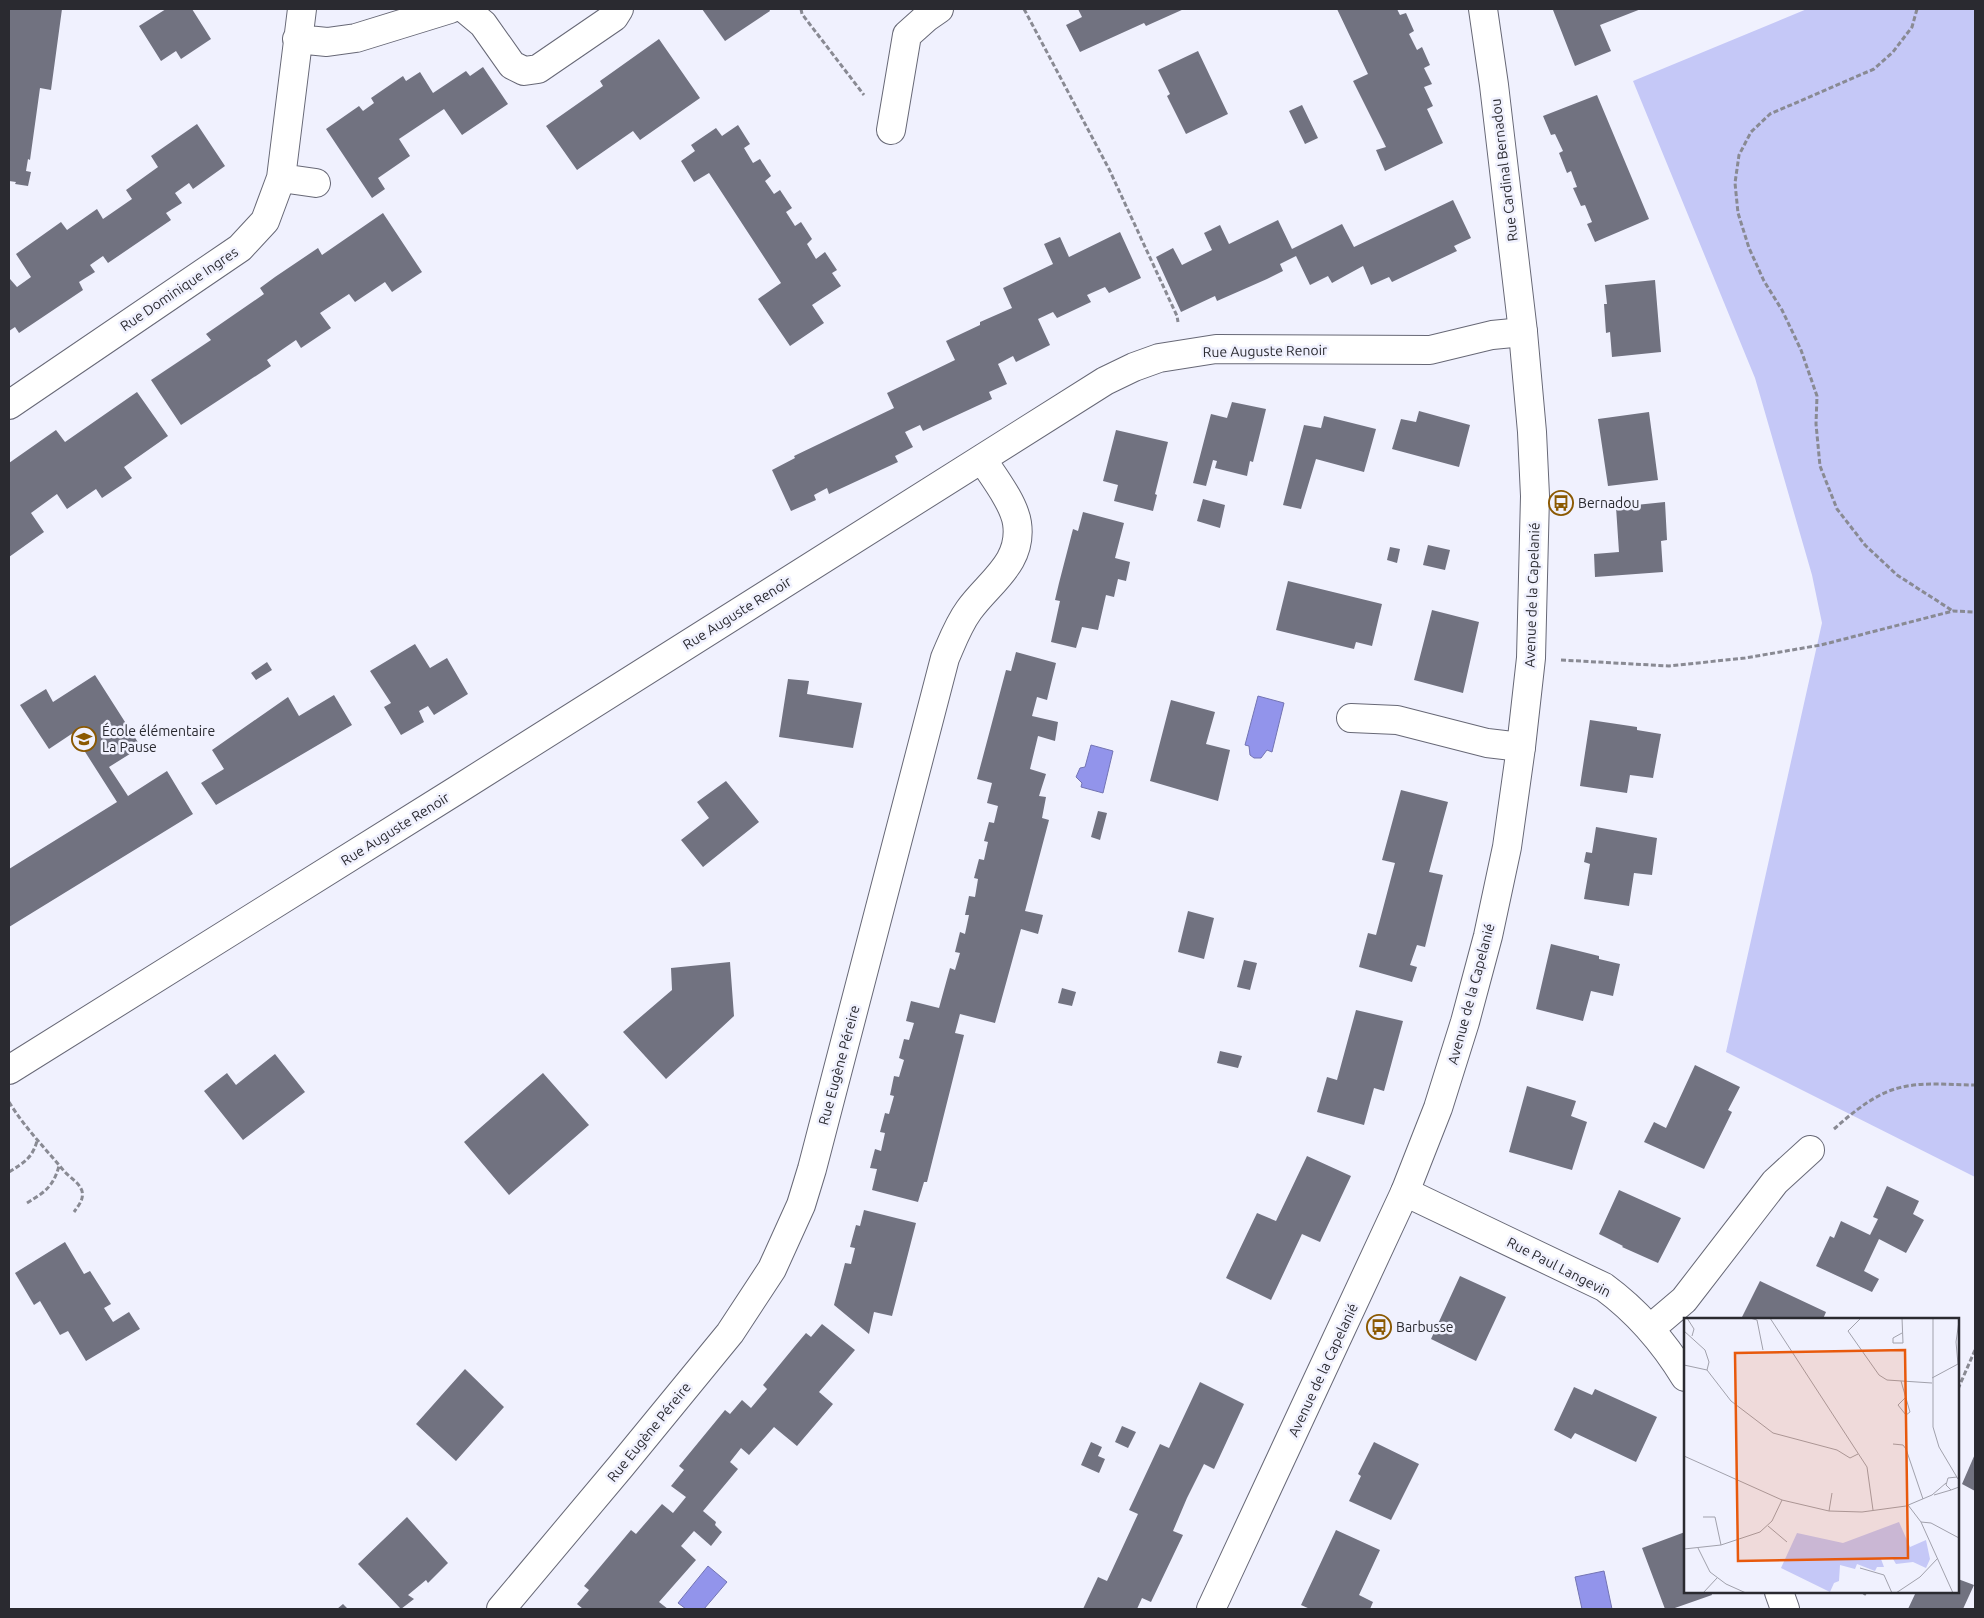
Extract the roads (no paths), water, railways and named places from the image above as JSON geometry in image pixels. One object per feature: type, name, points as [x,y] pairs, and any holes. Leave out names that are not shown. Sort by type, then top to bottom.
[{"type":"street","name":"Rue Dominique Ingres","points":[[9,405],[240,248],[265,221],[281,178],[302,9]]},
{"type":"street","points":[[297,39],[327,42],[356,38],[450,9]]},
{"type":"street","points":[[465,9],[483,24],[512,65],[524,71],[538,69],[614,17],[619,9]]},
{"type":"street","points":[[891,130],[907,35],[939,9]]},
{"type":"street","name":"Rue Cardinal Bernadou","points":[[1482,9],[1494,85],[1522,332]]},
{"type":"street","points":[[281,178],[316,183]]},
{"type":"street","name":"Rue Auguste Renoir","points":[[9,1070],[1105,381],[1134,367],[1182,353],[1216,349],[1430,350],[1492,335],[1522,332]]},
{"type":"street","name":"Avenue de la Capelanié","points":[[1211,1609],[1405,1192],[1441,1099],[1486,946],[1507,847],[1531,658],[1535,496],[1532,432],[1522,332]]},
{"type":"street","name":"Rue Eugène Péreire","points":[[501,1609],[730,1333],[772,1269],[788,1236],[812,1169],[945,658],[957,630],[970,610],[1001,576],[1011,559],[1017,539],[1017,522],[1010,506],[982,459]]},
{"type":"street","points":[[1352,718],[1397,720],[1487,743],[1521,747]]},
{"type":"street","points":[[1651,1328],[1684,1300],[1775,1182],[1810,1150]]},
{"type":"street","name":"Rue Paul Langevin","points":[[1405,1192],[1604,1287],[1628,1305],[1651,1328],[1684,1376]]},
{"type":"street","points":[[1779,1593],[1785,1609]]},
{"type":"water","points":[[1258,696],[1284,703],[1272,752],[1267,750],[1261,758],[1254,758],[1250,755],[1249,746],[1245,745]]},
{"type":"water","points":[[1091,745],[1113,751],[1103,793],[1081,787],[1082,783],[1076,777],[1080,768],[1085,767]]},
{"type":"water","points":[[708,1566],[727,1582],[704,1609],[686,1609],[678,1603]]},
{"type":"water","points":[[1604,1571],[1612,1609],[1582,1609],[1575,1577]]},
{"type":"place","name":"Bernadou","points":[[1561,503]]},
{"type":"place","name":"École élémentaire La Pause","points":[[84,739]]},
{"type":"place","name":"Barbusse","points":[[1379,1327]]}]
